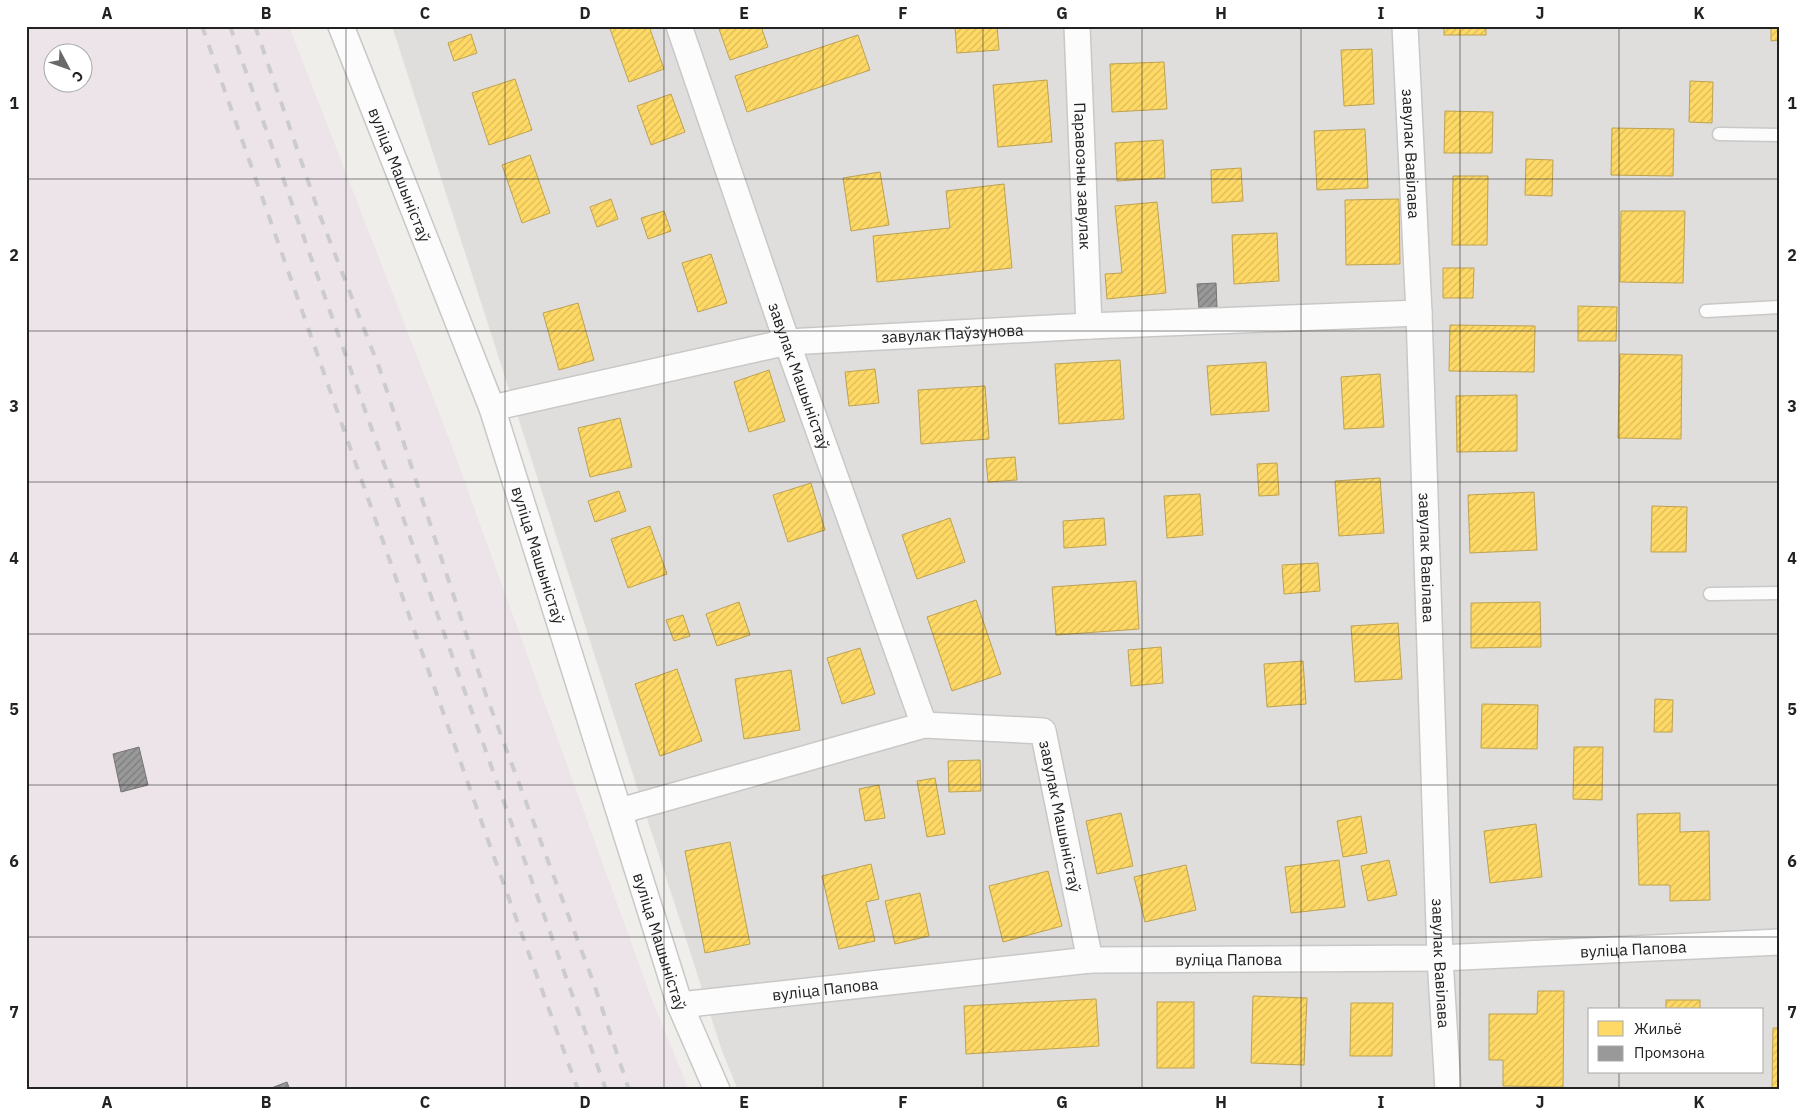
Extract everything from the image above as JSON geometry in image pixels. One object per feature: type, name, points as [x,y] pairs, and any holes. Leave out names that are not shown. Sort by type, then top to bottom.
[{"type":"street","name":"вуліца Машыністаў","points":[[341,26],[492,408],[680,1005],[716,1090]]},
{"type":"street","name":"завулак Машыністаў","points":[[679,26],[786,342],[924,725]]},
{"type":"street","name":"Паравозны завулак","points":[[1078,26],[1089,326]]},
{"type":"street","name":"завулак Вавілава","points":[[1405,26],[1419,313],[1440,958],[1448,1090]]},
{"type":"street","name":"завулак Паўзунова","points":[[492,408],[786,342],[1089,326],[1419,313]]},
{"type":"street","name":"завулак Машыністаў","points":[[620,811],[924,725],[1043,732],[1090,960]]},
{"type":"street","name":"вуліца Папова","points":[[680,1005],[1090,960],[1440,958],[1780,942]]},
{"type":"lane","points":[[1719,134],[1780,135]]},
{"type":"lane","points":[[1706,311],[1780,307]]},
{"type":"lane","points":[[1710,594],[1780,593]]},
{"type":"shaded area","points":[[26,26],[289,26],[450,441],[651,997],[689,1090],[26,1090]]},
{"type":"shaded area","points":[[392,26],[1780,26],[1780,1090],[738,1090],[722,1051]]},
{"type":"building: Жильё","points":[[609,26],[649,26],[664,69],[629,82]]},
{"type":"building: Жильё","points":[[718,26],[761,26],[768,47],[730,60]]},
{"type":"building: Жильё","points":[[955,26],[997,26],[999,50],[957,53]]},
{"type":"building: Жильё","points":[[1444,26],[1486,26],[1486,35],[1444,35]]},
{"type":"building: Жильё","points":[[1771,26],[1780,26],[1780,40],[1771,41]]},
{"type":"building: Жильё","points":[[471,34],[477,53],[454,61],[448,43]]},
{"type":"building: Жильё","points":[[858,35],[870,70],[747,112],[735,76]]},
{"type":"building: Жильё","points":[[1372,49],[1374,104],[1344,106],[1341,50]]},
{"type":"building: Жильё","points":[[1164,62],[1167,109],[1112,112],[1110,64]]},
{"type":"building: Жильё","points":[[515,79],[532,130],[489,145],[472,93]]},
{"type":"building: Жильё","points":[[1047,80],[1052,142],[998,147],[993,85]]},
{"type":"building: Жильё","points":[[1690,81],[1713,82],[1712,123],[1689,122]]},
{"type":"building: Жильё","points":[[671,94],[685,132],[651,145],[637,106]]},
{"type":"building: Жильё","points":[[1445,111],[1493,112],[1492,153],[1444,153]]},
{"type":"building: Жильё","points":[[1612,128],[1674,129],[1673,176],[1611,175]]},
{"type":"building: Жильё","points":[[1365,129],[1368,188],[1317,190],[1314,131]]},
{"type":"building: Жильё","points":[[1163,140],[1165,178],[1117,181],[1115,143]]},
{"type":"building: Жильё","points":[[530,155],[550,213],[522,223],[502,165]]},
{"type":"building: Жильё","points":[[1526,159],[1553,160],[1552,196],[1525,195]]},
{"type":"building: Жильё","points":[[1241,168],[1243,201],[1212,203],[1211,170]]},
{"type":"building: Жильё","points":[[880,172],[889,225],[851,231],[843,178]]},
{"type":"building: Жильё","points":[[1453,176],[1488,176],[1487,245],[1452,245]]},
{"type":"building: Жильё","points":[[1004,184],[1012,268],[877,282],[873,236],[950,228],[946,191]]},
{"type":"building: Жильё","points":[[611,199],[618,219],[597,227],[590,207]]},
{"type":"building: Жильё","points":[[1399,199],[1400,264],[1346,265],[1345,200]]},
{"type":"building: Жильё","points":[[1157,202],[1166,293],[1107,299],[1105,274],[1122,273],[1115,206]]},
{"type":"building: Жильё","points":[[664,211],[671,231],[648,239],[641,218]]},
{"type":"building: Жильё","points":[[1621,211],[1685,211],[1683,283],[1620,282]]},
{"type":"building: Жильё","points":[[1277,233],[1279,281],[1234,284],[1232,235]]},
{"type":"building: Жильё","points":[[711,254],[727,303],[698,312],[682,263]]},
{"type":"building: Жильё","points":[[1443,268],[1474,268],[1473,298],[1443,298]]},
{"type":"building: Жильё","points":[[578,303],[594,360],[559,370],[543,313]]},
{"type":"building: Жильё","points":[[1578,306],[1617,307],[1616,341],[1578,341]]},
{"type":"building: Жильё","points":[[1450,325],[1535,326],[1534,372],[1449,371]]},
{"type":"building: Жильё","points":[[1620,354],[1682,355],[1681,439],[1618,438]]},
{"type":"building: Жильё","points":[[1120,360],[1124,419],[1059,424],[1055,364]]},
{"type":"building: Жильё","points":[[1266,362],[1269,411],[1211,415],[1207,366]]},
{"type":"building: Жильё","points":[[875,369],[879,403],[849,406],[845,372]]},
{"type":"building: Жильё","points":[[769,370],[785,421],[749,432],[734,382]]},
{"type":"building: Жильё","points":[[1380,374],[1384,427],[1344,429],[1341,377]]},
{"type":"building: Жильё","points":[[985,386],[989,439],[921,444],[918,390]]},
{"type":"building: Жильё","points":[[1517,395],[1517,451],[1457,452],[1456,396]]},
{"type":"building: Жильё","points":[[620,418],[632,467],[590,477],[578,428]]},
{"type":"building: Жильё","points":[[1015,457],[1017,480],[988,482],[986,459]]},
{"type":"building: Жильё","points":[[1277,463],[1279,495],[1259,496],[1257,464]]},
{"type":"building: Жильё","points":[[1380,478],[1384,533],[1339,536],[1335,481]]},
{"type":"building: Жильё","points":[[811,483],[825,530],[788,542],[773,495]]},
{"type":"building: Жильё","points":[[619,491],[626,511],[595,522],[588,501]]},
{"type":"building: Жильё","points":[[1534,492],[1537,550],[1470,553],[1468,495]]},
{"type":"building: Жильё","points":[[1200,494],[1203,535],[1167,538],[1164,496]]},
{"type":"building: Жильё","points":[[1652,506],[1687,507],[1686,552],[1651,552]]},
{"type":"building: Жильё","points":[[950,518],[965,562],[917,579],[902,535]]},
{"type":"building: Жильё","points":[[1104,518],[1106,545],[1064,548],[1063,521]]},
{"type":"building: Жильё","points":[[650,526],[667,574],[628,588],[611,539]]},
{"type":"building: Жильё","points":[[1318,563],[1320,591],[1284,594],[1282,565]]},
{"type":"building: Жильё","points":[[1136,581],[1139,629],[1056,635],[1052,587]]},
{"type":"building: Жильё","points":[[976,600],[1001,674],[952,691],[927,617]]},
{"type":"building: Жильё","points":[[739,602],[750,635],[717,646],[706,614]]},
{"type":"building: Жильё","points":[[1540,602],[1541,647],[1471,648],[1471,603]]},
{"type":"building: Жильё","points":[[683,615],[690,636],[674,641],[666,620]]},
{"type":"building: Жильё","points":[[1398,623],[1402,679],[1355,682],[1351,626]]},
{"type":"building: Жильё","points":[[1161,647],[1163,683],[1131,686],[1128,650]]},
{"type":"building: Жильё","points":[[860,648],[875,694],[842,704],[827,658]]},
{"type":"building: Жильё","points":[[1303,661],[1306,704],[1267,707],[1264,664]]},
{"type":"building: Жильё","points":[[677,669],[702,741],[660,756],[635,684]]},
{"type":"building: Жильё","points":[[791,670],[800,730],[744,739],[735,679]]},
{"type":"building: Жильё","points":[[1655,699],[1673,700],[1672,732],[1654,732]]},
{"type":"building: Жильё","points":[[1482,704],[1538,705],[1537,749],[1481,748]]},
{"type":"building: Жильё","points":[[1574,747],[1603,747],[1602,800],[1573,799]]},
{"type":"building: Жильё","points":[[980,760],[981,791],[949,792],[948,761]]},
{"type":"building: Жильё","points":[[935,778],[945,834],[927,837],[917,781]]},
{"type":"building: Жильё","points":[[879,785],[885,818],[865,821],[859,789]]},
{"type":"building: Жильё","points":[[1121,813],[1133,866],[1097,874],[1086,821]]},
{"type":"building: Жильё","points":[[1680,813],[1680,832],[1709,831],[1710,900],[1670,901],[1670,885],[1639,885],[1637,814]]},
{"type":"building: Жильё","points":[[1361,816],[1367,853],[1343,857],[1337,821]]},
{"type":"building: Жильё","points":[[1536,824],[1542,877],[1490,883],[1484,831]]},
{"type":"building: Жильё","points":[[730,842],[750,944],[705,953],[685,851]]},
{"type":"building: Жильё","points":[[1339,860],[1345,907],[1291,913],[1285,867]]},
{"type":"building: Жильё","points":[[1389,860],[1397,895],[1368,901],[1361,866]]},
{"type":"building: Жильё","points":[[871,864],[879,899],[866,902],[875,941],[839,949],[822,876]]},
{"type":"building: Жильё","points":[[1186,865],[1196,910],[1145,922],[1134,877]]},
{"type":"building: Жильё","points":[[1048,871],[1062,926],[1003,942],[989,886]]},
{"type":"building: Жильё","points":[[920,893],[929,936],[895,944],[885,901]]},
{"type":"building: Жильё","points":[[1538,991],[1564,991],[1563,1087],[1503,1086],[1503,1060],[1489,1060],[1489,1014],[1537,1014]]},
{"type":"building: Жильё","points":[[1253,996],[1307,998],[1304,1065],[1251,1063]]},
{"type":"building: Жильё","points":[[1096,999],[1099,1046],[966,1054],[964,1006]]},
{"type":"building: Жильё","points":[[1666,1000],[1700,1000],[1700,1008],[1666,1008]]},
{"type":"building: Жильё","points":[[1157,1002],[1194,1002],[1194,1068],[1157,1068]]},
{"type":"building: Жильё","points":[[1351,1003],[1393,1003],[1392,1056],[1350,1056]]},
{"type":"building: Жильё","points":[[1773,1028],[1780,1028],[1780,1088],[1772,1088]]},
{"type":"building: Промзона","points":[[1216,283],[1217,308],[1199,309],[1197,284]]},
{"type":"building: Промзона","points":[[139,747],[148,785],[121,792],[113,754]]},
{"type":"building: Промзона","points":[[287,1082],[290,1090],[266,1090]]},
{"type":"railway","points":[[202,26],[489,843],[578,1090]]},
{"type":"railway","points":[[230,26],[606,1090]]},
{"type":"railway","points":[[255,26],[319,213],[380,370],[486,695],[594,984],[629,1090]]}]
